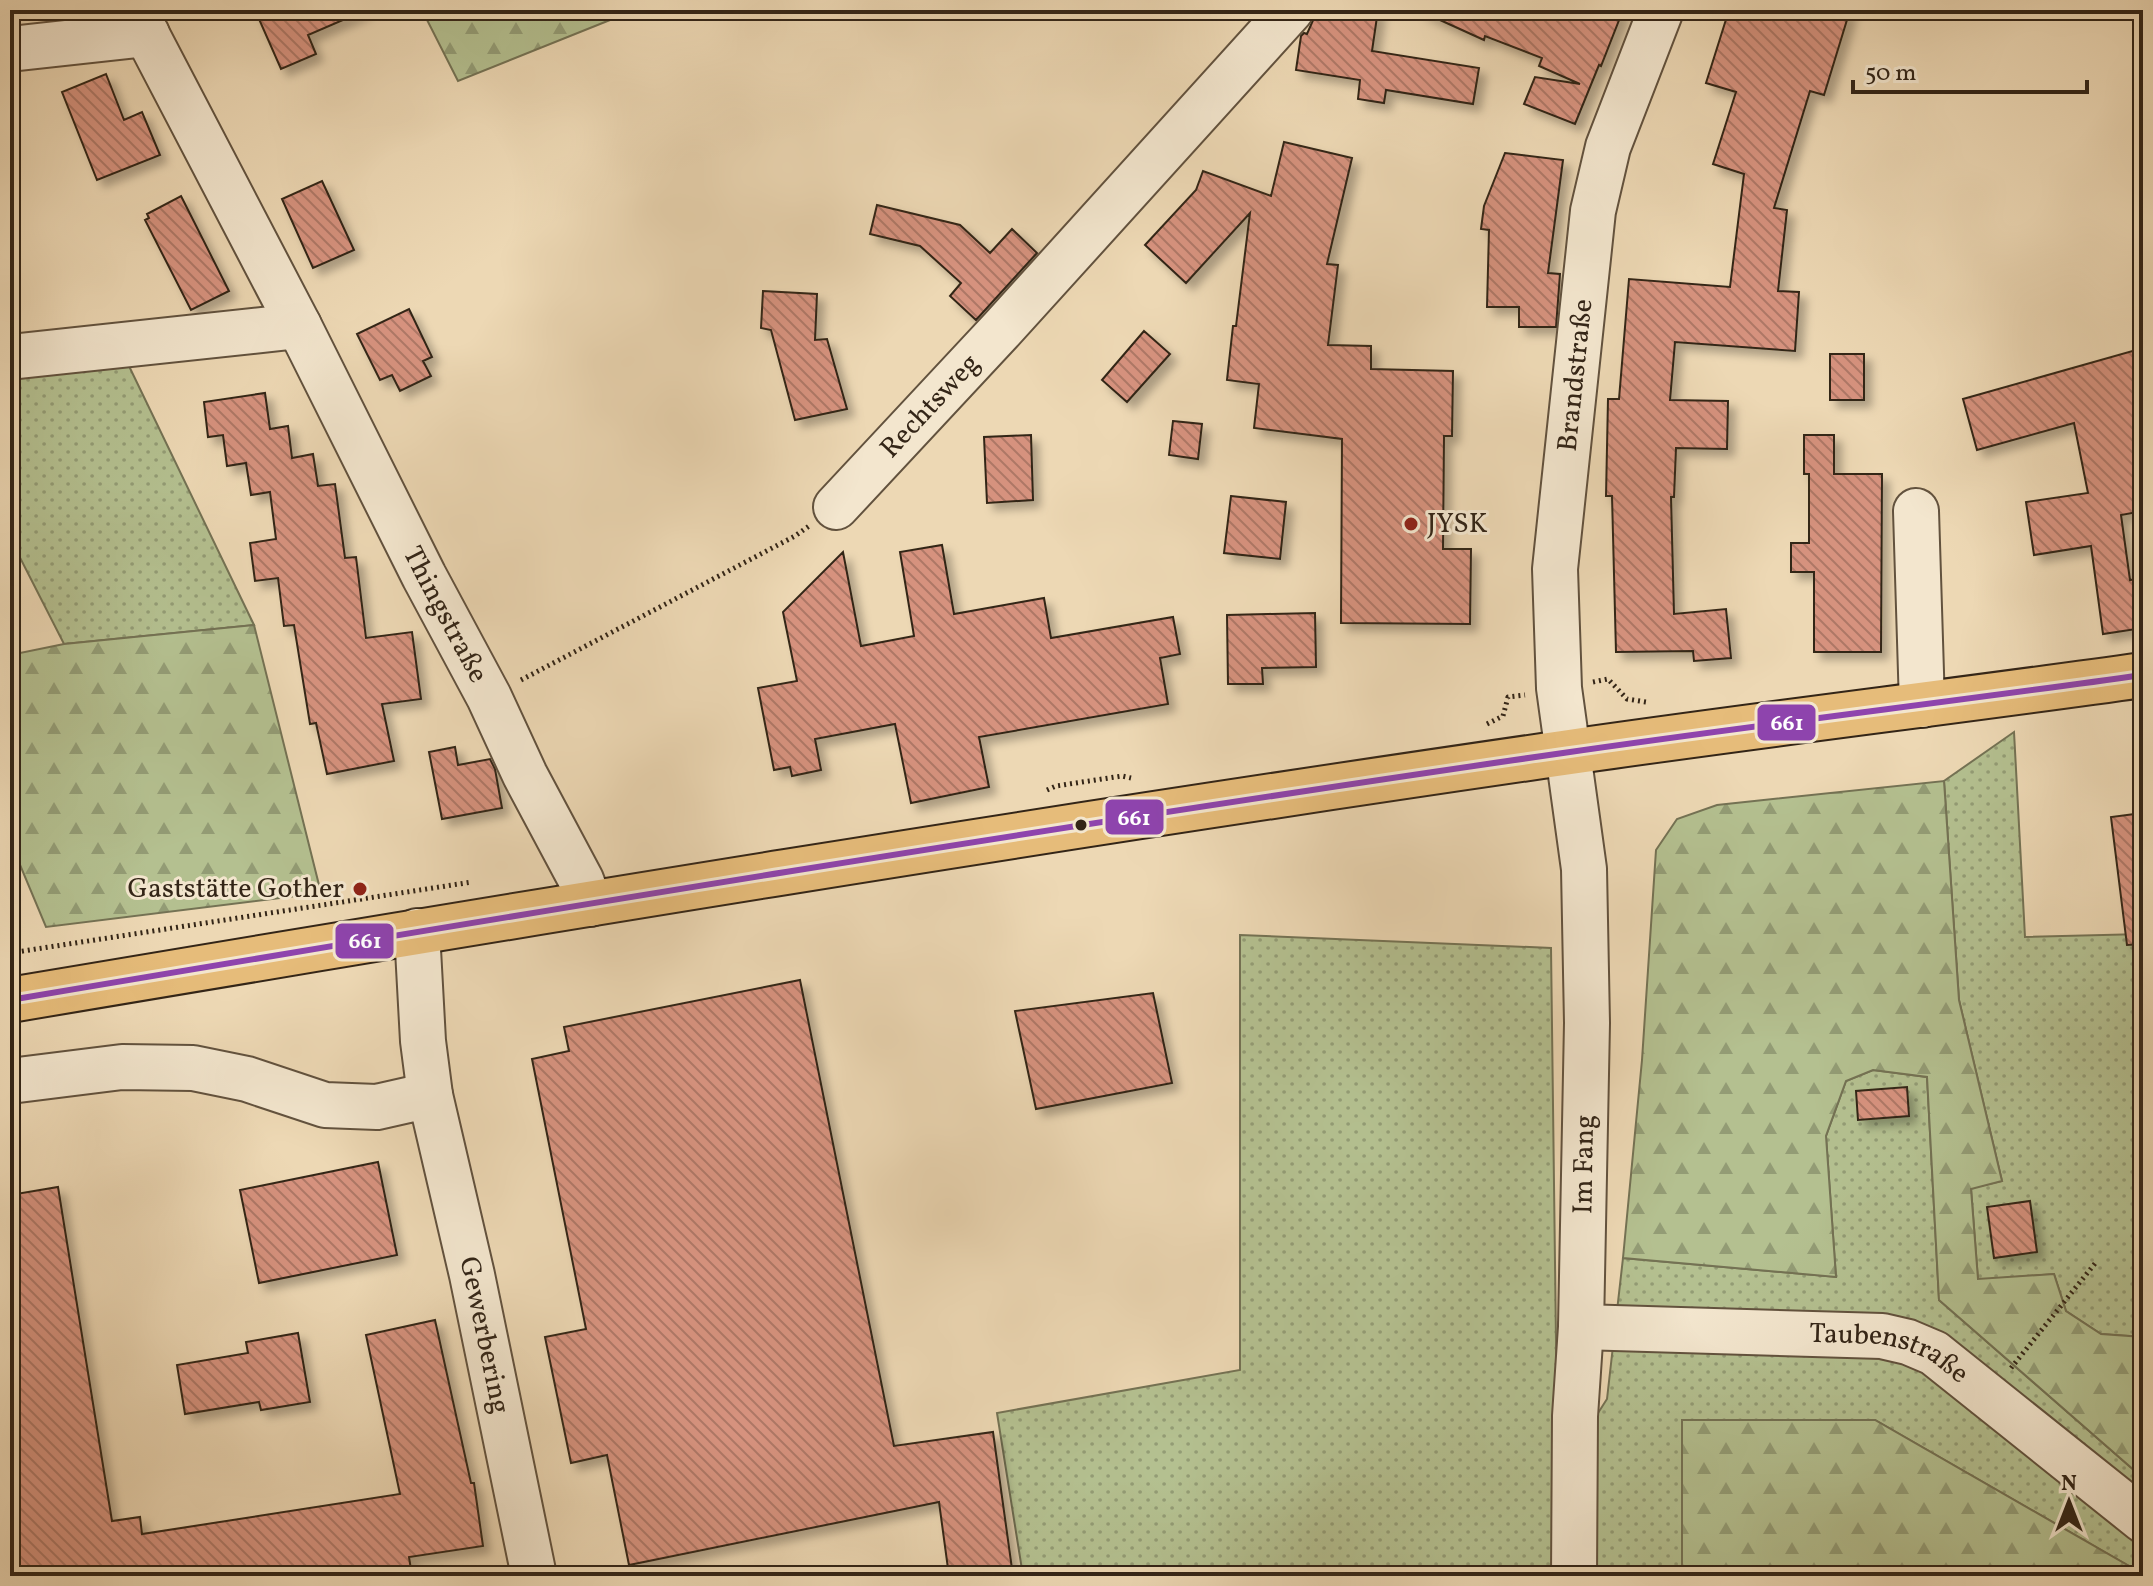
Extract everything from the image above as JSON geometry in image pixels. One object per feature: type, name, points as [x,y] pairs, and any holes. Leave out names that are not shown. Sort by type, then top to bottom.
[{"type":"main road","points":[[10,1000],[417,931],[1169,812],[1567,753],[2143,675]]},
{"type":"street","name":"Rechtsweg","points":[[836,507],[1291,10]]},
{"type":"street","name":"Brandstraße","points":[[1567,753],[1559,688],[1555,569],[1593,211],[1608,147],[1661,10]]},
{"type":"street","points":[[10,49],[140,22]]},
{"type":"street","name":"Thingstraße","points":[[140,22],[489,697],[525,775],[581,880],[590,904]]},
{"type":"street","points":[[10,357],[299,326]]},
{"type":"street","points":[[1916,511],[1922,705]]},
{"type":"street","name":"Im Fang","points":[[1567,753],[1584,869],[1587,1023],[1581,1327],[1575,1416],[1574,1576]]},
{"type":"street","name":"Gewerbering","points":[[417,931],[423,1041],[430,1095],[472,1275],[534,1576]]},
{"type":"street","points":[[10,1081],[122,1067],[193,1068],[247,1079],[325,1105],[377,1107],[430,1095]]},
{"type":"street","name":"Taubenstraße","points":[[1581,1327],[1882,1336],[1908,1342],[1934,1353],[2143,1520]]},
{"type":"path","points":[[489,697],[795,536],[836,507]]},
{"type":"path","points":[[1988,1397],[2097,1261]]},
{"type":"green space","points":[[422,10],[635,10],[458,81]]},
{"type":"green space","points":[[128,364],[254,625],[64,644],[10,538],[10,372]]},
{"type":"green space","points":[[254,625],[321,893],[46,927],[10,841],[10,655],[64,644]]},
{"type":"green space","points":[[2014,732],[2025,937],[2143,934],[2143,1337],[2101,1334],[2066,1311],[2054,1274],[1978,1280],[1971,1188],[2002,1181],[1959,1000],[1944,781]]},
{"type":"green space","points":[[1944,781],[1959,1000],[2002,1181],[1971,1189],[1978,1279],[2054,1274],[2066,1311],[2101,1334],[2143,1337],[2143,1478],[1939,1300],[1927,1077],[1873,1070],[1846,1081],[1826,1136],[1836,1277],[1623,1258],[1642,1060],[1656,850],[1677,819],[1717,805]]},
{"type":"green space","points":[[1240,935],[1551,948],[1559,1576],[1023,1576],[997,1413],[1240,1370]]},
{"type":"green space","points":[[1873,1070],[1927,1077],[1939,1300],[2143,1478],[2143,1574],[1875,1420],[1682,1421],[1682,1576],[1591,1576],[1591,1424],[1607,1399],[1623,1258],[1836,1277],[1826,1136],[1846,1081]]},
{"type":"green space","points":[[1682,1420],[1875,1420],[2143,1576],[1682,1576]]},
{"type":"building","points":[[255,10],[366,10],[308,35],[316,54],[281,69]]},
{"type":"building","points":[[1320,10],[1378,10],[1372,51],[1479,68],[1473,104],[1386,90],[1384,103],[1358,99],[1360,80],[1296,70],[1301,36],[1307,34],[1314,18],[1319,19]]},
{"type":"building","points":[[1418,10],[1623,10],[1575,124],[1524,104],[1535,77],[1580,84],[1539,66],[1542,58],[1485,36],[1484,40]]},
{"type":"building","points":[[1729,10],[1850,10],[1824,95],[1810,91],[1774,208],[1787,210],[1778,291],[1799,292],[1795,351],[1675,342],[1670,400],[1728,401],[1727,449],[1676,448],[1674,497],[1671,497],[1674,614],[1726,609],[1731,658],[1694,661],[1693,651],[1616,652],[1612,496],[1606,496],[1608,399],[1619,399],[1629,279],[1730,287],[1744,174],[1713,164],[1736,92],[1706,83]]},
{"type":"building","points":[[106,74],[124,120],[142,112],[160,155],[97,180],[62,92]]},
{"type":"building","points":[[1284,142],[1352,158],[1327,264],[1338,265],[1328,345],[1371,346],[1371,369],[1453,371],[1452,436],[1444,436],[1443,549],[1471,549],[1470,624],[1341,623],[1342,439],[1254,428],[1259,384],[1227,380],[1250,213],[1186,283],[1145,245],[1196,190],[1203,171],[1271,196]]},
{"type":"building","points":[[1505,153],[1563,160],[1548,273],[1560,274],[1556,327],[1519,327],[1519,307],[1487,307],[1489,230],[1481,229],[1484,206]]},
{"type":"building","points":[[322,181],[354,250],[313,268],[282,199]]},
{"type":"building","points":[[181,196],[229,291],[191,310],[145,220],[149,218],[147,214]]},
{"type":"building","points":[[877,205],[960,225],[990,253],[1012,229],[1037,253],[976,320],[950,296],[961,283],[920,246],[870,234]]},
{"type":"building","points":[[763,291],[817,294],[815,340],[827,339],[847,409],[795,420],[771,330],[761,328]]},
{"type":"building","points":[[409,309],[432,357],[423,361],[431,376],[400,391],[392,375],[380,380],[357,334]]},
{"type":"building","points":[[1144,331],[1170,354],[1127,402],[1102,380]]},
{"type":"building","points":[[2143,348],[2143,511],[2121,515],[2130,580],[2143,578],[2143,628],[2103,634],[2091,546],[2034,555],[2026,502],[2088,493],[2074,423],[1977,450],[1963,399]]},
{"type":"building","points":[[1830,354],[1864,354],[1864,400],[1830,400]]},
{"type":"building","points":[[265,393],[270,429],[288,426],[292,458],[313,454],[318,486],[335,484],[345,558],[356,557],[366,638],[412,632],[421,699],[382,704],[394,761],[327,774],[316,723],[310,724],[294,625],[284,626],[278,578],[255,581],[250,543],[276,539],[270,492],[251,495],[246,463],[227,466],[223,435],[208,437],[204,402]]},
{"type":"building","points":[[1173,421],[1202,424],[1198,459],[1169,455]]},
{"type":"building","points":[[1031,435],[1033,500],[987,503],[984,437]]},
{"type":"building","points":[[1804,435],[1834,435],[1834,474],[1882,474],[1881,652],[1814,652],[1814,572],[1791,572],[1791,543],[1809,543],[1809,474],[1804,474]]},
{"type":"building","points":[[1231,496],[1286,502],[1280,559],[1224,553]]},
{"type":"building","points":[[942,545],[954,614],[1044,598],[1051,638],[1173,617],[1180,654],[1160,658],[1168,704],[979,737],[989,787],[911,803],[895,724],[815,739],[821,770],[792,776],[790,767],[774,770],[758,688],[797,681],[783,612],[843,552],[861,646],[914,636],[900,552]]},
{"type":"building","points":[[1315,613],[1316,667],[1262,668],[1263,684],[1228,684],[1227,615]]},
{"type":"building","points":[[455,747],[458,765],[490,759],[495,769],[502,808],[442,819],[429,752]]},
{"type":"building","points":[[2143,813],[2143,944],[2127,945],[2111,817]]},
{"type":"building","points":[[800,980],[894,1446],[993,1432],[1013,1576],[949,1576],[939,1502],[629,1565],[607,1455],[571,1463],[545,1337],[586,1329],[532,1059],[569,1051],[564,1027]]},
{"type":"building","points":[[1153,993],[1172,1083],[1036,1109],[1015,1011]]},
{"type":"building","points":[[1907,1087],[1909,1116],[1858,1120],[1856,1091]]},
{"type":"building","points":[[378,1162],[397,1255],[259,1283],[240,1190]]},
{"type":"building","points":[[58,1187],[112,1521],[140,1517],[142,1534],[400,1494],[366,1335],[435,1320],[471,1483],[474,1483],[483,1546],[409,1557],[412,1576],[10,1576],[10,1535],[16,1534],[10,1498],[10,1195]]},
{"type":"building","points":[[2030,1201],[2037,1252],[1994,1258],[1987,1207]]},
{"type":"building","points":[[298,1333],[310,1402],[261,1410],[259,1402],[185,1414],[177,1365],[248,1353],[246,1342]]},
{"type":"transit line","name":"661","points":[[10,1000],[592,903],[1174,811],[1635,743],[2143,675]]},
{"type":"place","name":"JYSK","points":[[1411,524]]},
{"type":"place","name":"Gaststätte Gother","points":[[360,889]]}]
